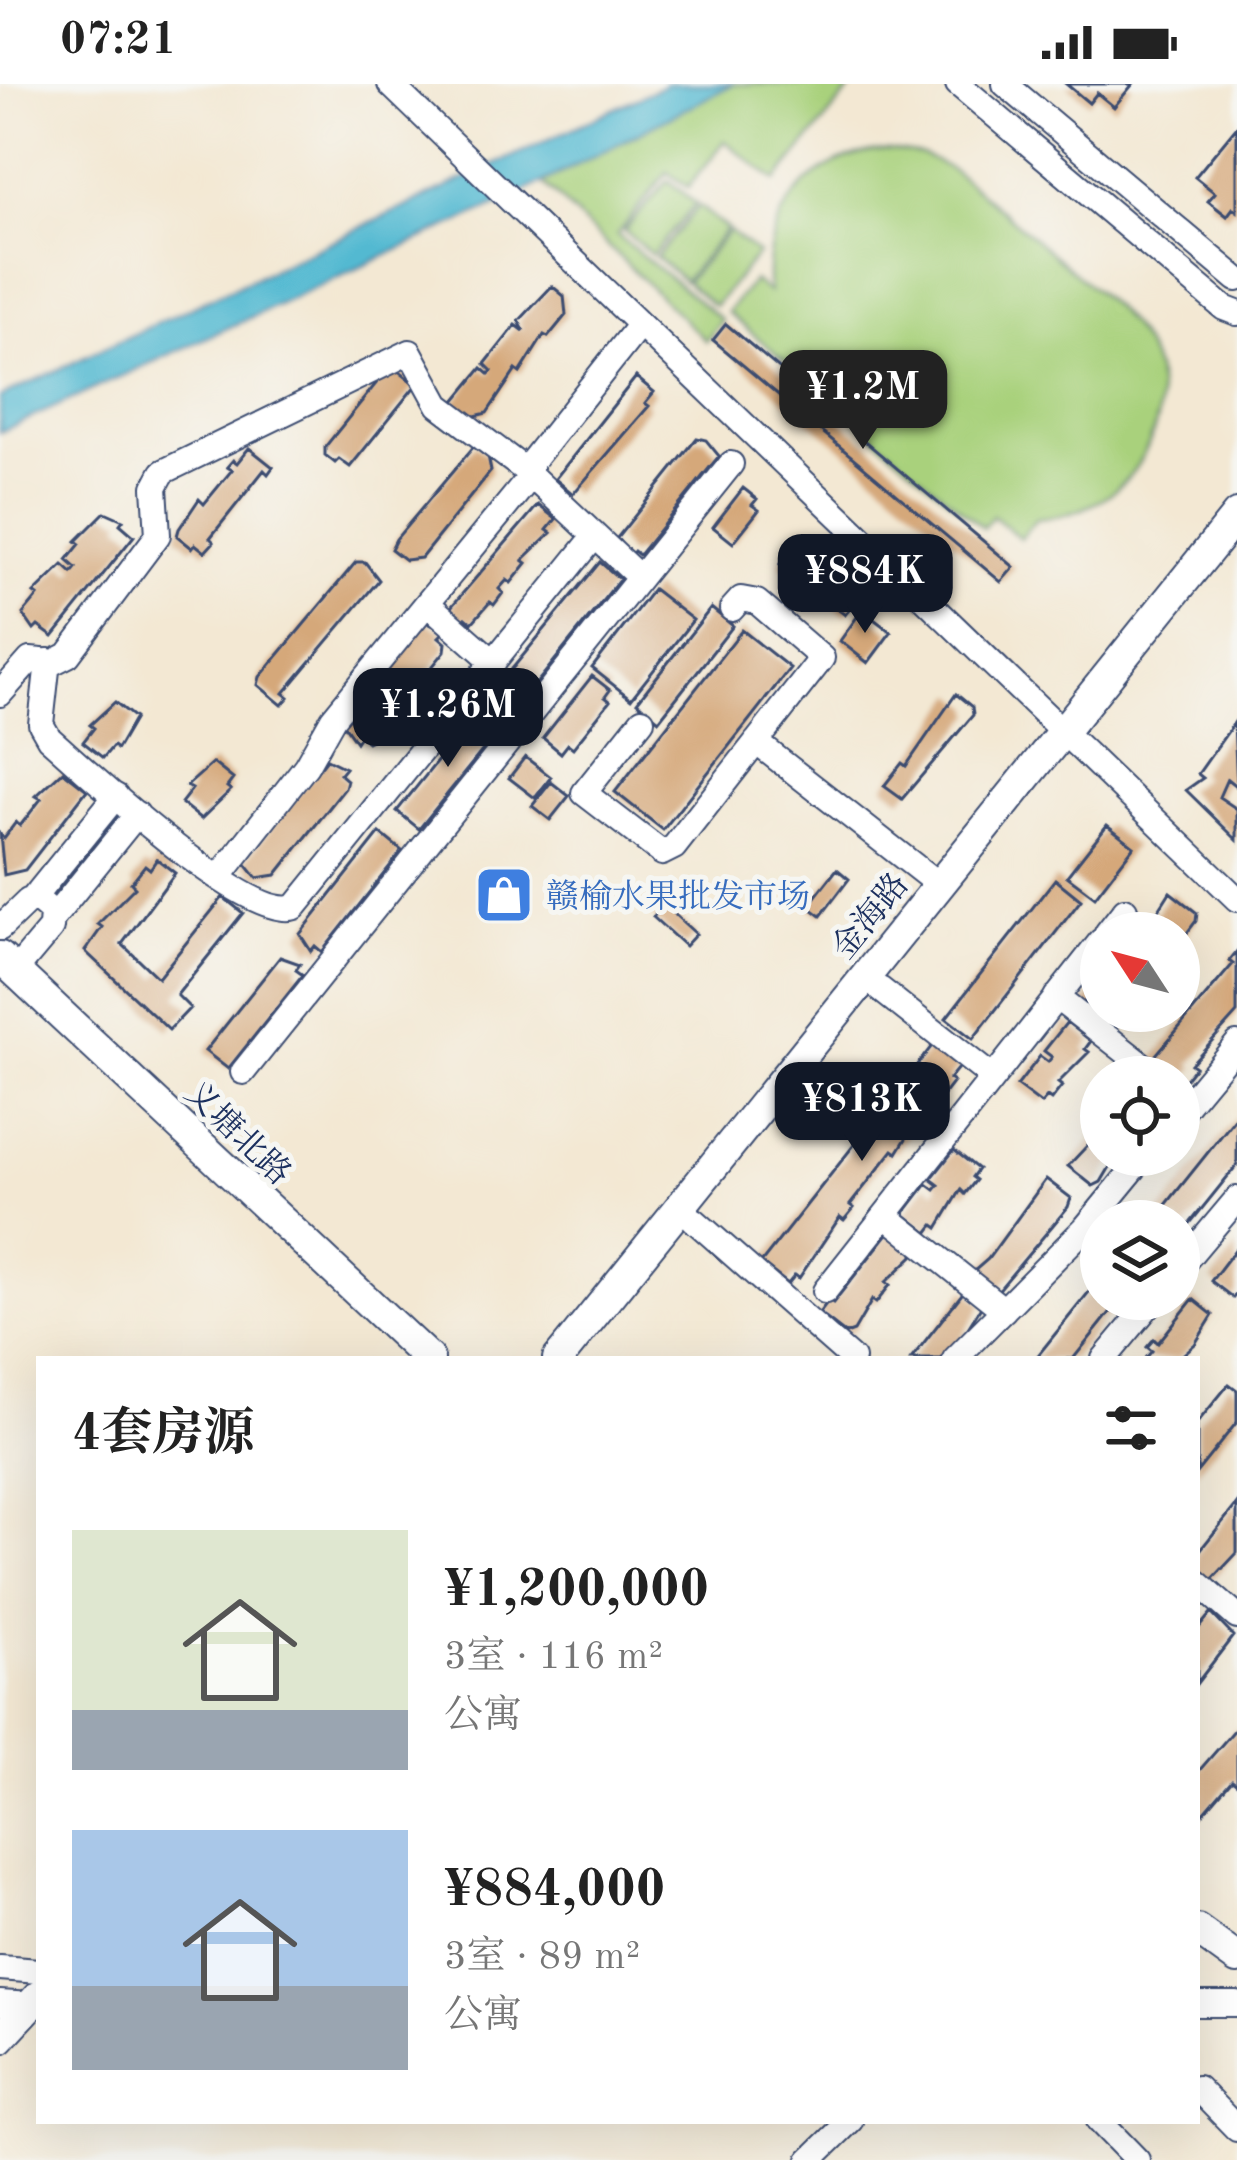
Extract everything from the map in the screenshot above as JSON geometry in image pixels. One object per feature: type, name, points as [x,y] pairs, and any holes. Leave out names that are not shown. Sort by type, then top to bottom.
[{"type":"main road","name":"金海路","points":[[584,1356],[880,989],[1237,515]]},
{"type":"main road","name":"金海路","points":[[560,1356],[939,885],[1237,545]]},
{"type":"main road","name":"义塘北路","points":[[5,971],[396,1356]]},
{"type":"main road","name":"义塘北路","points":[[5,971],[426,1356]]},
{"type":"main road","points":[[1200,1932],[1237,1959]]},
{"type":"main road","points":[[1200,1956],[1237,1983]]},
{"type":"main road","points":[[0,2038],[27,2007]]},
{"type":"main road","points":[[0,2065],[27,2007]]},
{"type":"street","points":[[390,84],[1237,899]]},
{"type":"street","points":[[958,84],[1223,308],[1237,313]]},
{"type":"street","points":[[1005,84],[1236,276]]},
{"type":"street","points":[[220,876],[306,766],[333,718],[638,327]]},
{"type":"street","points":[[0,694],[30,660],[68,655],[158,535],[155,488],[163,472],[410,352],[439,405],[528,473],[639,578]]},
{"type":"street","points":[[242,1072],[731,464]]},
{"type":"street","points":[[48,661],[44,732],[137,814],[220,876],[266,906],[295,908],[595,536]]},
{"type":"street","points":[[642,720],[584,793],[662,853],[674,847],[822,658],[757,602],[741,599],[732,609]]},
{"type":"street","points":[[427,603],[494,662]]},
{"type":"street","points":[[756,742],[939,885]]},
{"type":"street","points":[[0,928],[31,901],[116,796]]},
{"type":"street","points":[[5,971],[137,814]]},
{"type":"street","points":[[31,901],[47,906],[53,918]]},
{"type":"street","points":[[825,1291],[1080,968]]},
{"type":"street","points":[[880,989],[993,1078]]},
{"type":"street","points":[[1057,997],[1131,1056]]},
{"type":"street","points":[[1200,1084],[1237,1044]]},
{"type":"street","points":[[958,1356],[1085,1228],[1128,1176]]},
{"type":"street","points":[[1200,1243],[1237,1198]]},
{"type":"street","points":[[885,1215],[1004,1310]]},
{"type":"street","points":[[694,1220],[849,1356]]},
{"type":"street","points":[[1106,1356],[1136,1320]]},
{"type":"street","points":[[1200,1585],[1237,1617]]},
{"type":"street","points":[[0,1968],[36,1972]]},
{"type":"street","points":[[1200,2004],[1237,2004]]},
{"type":"street","points":[[1200,2091],[1237,2129]]},
{"type":"street","points":[[810,2160],[847,2124]]},
{"type":"street","points":[[1102,2124],[1137,2160]]},
{"type":"green space","points":[[733,84],[855,84],[776,181],[725,141],[688,187],[667,172],[617,235],[722,320],[706,341],[543,183]]},
{"type":"green space","points":[[889,150],[923,155],[954,171],[1106,300],[1143,344],[1155,368],[1156,425],[1133,471],[1097,502],[1068,514],[1036,519],[1020,538],[993,516],[983,528],[727,312],[753,281],[769,292],[773,237],[796,193],[836,163]]},
{"type":"green space","points":[[668,180],[696,204],[652,255],[624,231]]},
{"type":"green space","points":[[699,206],[727,229],[684,281],[656,257]]},
{"type":"green space","points":[[729,231],[758,254],[714,306],[686,282]]},
{"type":"water","points":[[667,84],[733,84],[518,195],[0,432],[0,397]]},
{"type":"building","points":[[1066,84],[1133,84],[1114,107],[1097,93],[1089,103]]},
{"type":"building","points":[[1237,126],[1237,211],[1233,208],[1227,216],[1208,201],[1215,193],[1195,177]]},
{"type":"building","points":[[552,286],[564,296],[566,315],[548,337],[544,335],[487,413],[467,418],[454,408],[455,401],[482,368],[489,374],[492,371],[485,364],[516,325],[524,331],[519,321]]},
{"type":"building","points":[[726,324],[1014,567],[1001,582],[713,340]]},
{"type":"building","points":[[391,365],[416,385],[350,467],[339,459],[335,463],[325,455],[325,447]]},
{"type":"building","points":[[636,377],[654,392],[645,403],[649,406],[573,494],[555,479]]},
{"type":"building","points":[[697,438],[706,440],[719,456],[639,555],[634,551],[630,556],[617,538]]},
{"type":"building","points":[[475,445],[488,456],[491,471],[421,558],[405,560],[391,549],[396,539]]},
{"type":"building","points":[[249,448],[273,467],[268,474],[264,470],[210,538],[214,542],[205,552],[195,544],[192,548],[177,536],[179,529],[199,499],[204,504],[232,470],[227,467]]},
{"type":"building","points":[[743,488],[757,499],[752,505],[759,510],[733,543],[713,527]]},
{"type":"building","points":[[538,505],[556,519],[547,530],[551,533],[523,560],[527,563],[511,583],[507,580],[499,589],[503,593],[494,605],[490,602],[472,623],[466,618],[463,622],[451,607]]},
{"type":"building","points":[[105,512],[123,520],[120,524],[134,536],[53,637],[38,626],[34,630],[23,614],[38,596],[34,593],[63,565],[72,573],[76,568],[67,560],[80,544],[76,541]]},
{"type":"building","points":[[793,548],[858,599],[845,615],[780,564]]},
{"type":"building","points":[[356,562],[365,562],[379,580],[284,693],[289,697],[282,705],[258,685],[260,677]]},
{"type":"building","points":[[600,562],[620,579],[515,710],[493,692]]},
{"type":"building","points":[[653,589],[693,620],[631,699],[592,668]]},
{"type":"building","points":[[711,608],[733,626],[659,720],[637,702]]},
{"type":"building","points":[[862,610],[891,632],[868,663],[840,641]]},
{"type":"building","points":[[426,622],[444,632],[439,637],[446,643],[445,651],[375,738],[367,742],[360,736],[356,742],[344,725]]},
{"type":"building","points":[[742,630],[790,668],[663,830],[615,792]]},
{"type":"building","points":[[592,676],[610,690],[605,697],[610,701],[573,748],[568,744],[561,753],[543,738]]},
{"type":"building","points":[[956,694],[972,707],[973,715],[902,799],[884,786],[902,763],[906,766]]},
{"type":"building","points":[[115,702],[135,718],[117,749],[113,746],[103,758],[83,742],[94,728],[90,725]]},
{"type":"building","points":[[477,712],[499,730],[419,829],[397,811]]},
{"type":"building","points":[[1234,723],[1237,787],[1227,779],[1219,797],[1237,809],[1237,840],[1186,790],[1203,778],[1198,774]]},
{"type":"building","points":[[525,757],[551,777],[535,798],[509,778]]},
{"type":"building","points":[[327,759],[345,768],[340,774],[347,780],[345,788],[276,875],[257,878],[244,862]]},
{"type":"building","points":[[213,763],[233,779],[227,787],[231,790],[201,819],[181,803],[192,789],[187,786]]},
{"type":"building","points":[[63,771],[87,790],[25,870],[4,875],[0,834],[4,838],[16,822],[20,826],[41,799],[36,796]]},
{"type":"building","points":[[551,782],[569,796],[550,820],[532,806]]},
{"type":"building","points":[[1107,825],[1134,846],[1095,897],[1067,876]]},
{"type":"building","points":[[380,833],[402,851],[322,952],[315,946],[311,951],[300,934]]},
{"type":"building","points":[[157,859],[175,873],[122,944],[158,978],[223,897],[243,913],[177,995],[190,1008],[169,1030],[85,951],[102,927],[98,924],[135,887],[131,883],[145,865],[150,869]]},
{"type":"building","points":[[837,869],[849,879],[821,916],[808,906]]},
{"type":"building","points":[[1055,879],[1081,900],[973,1039],[946,1018]]},
{"type":"building","points":[[1170,892],[1196,912],[1157,912]]},
{"type":"building","points":[[664,905],[696,934],[685,946],[653,917]]},
{"type":"building","points":[[1237,951],[1237,1013],[1198,1056],[1155,1056],[1175,1032],[1200,1032],[1200,1003],[1233,964],[1229,961]]},
{"type":"building","points":[[280,957],[300,964],[296,970],[303,975],[228,1069],[205,1051]]},
{"type":"building","points":[[1067,1022],[1091,1041],[1085,1049],[1089,1052],[1058,1083],[1062,1086],[1051,1100],[1047,1097],[1041,1104],[1017,1086],[1040,1056],[1048,1062],[1052,1057],[1044,1051]]},
{"type":"building","points":[[935,1042],[962,1063],[949,1079],[953,1082],[943,1095],[939,1091],[923,1121],[919,1118],[897,1153],[893,1150],[850,1205],[854,1208],[844,1220],[840,1217],[799,1278],[795,1275],[788,1284],[761,1263]]},
{"type":"building","points":[[1237,1116],[1237,1165],[1200,1211],[1200,1200],[1170,1200],[1189,1176],[1200,1176],[1200,1162]]},
{"type":"building","points":[[954,1150],[978,1169],[972,1177],[976,1180],[965,1194],[961,1190],[938,1228],[934,1225],[928,1233],[904,1214],[927,1184],[935,1190],[939,1185],[931,1179]]},
{"type":"building","points":[[1080,1153],[1080,1176],[1068,1166]]},
{"type":"building","points":[[1080,1176],[1105,1176],[1093,1186]]},
{"type":"building","points":[[1046,1179],[1071,1198],[1068,1207],[997,1292],[973,1272],[988,1259]]},
{"type":"building","points":[[890,1231],[913,1248],[913,1256],[886,1282],[890,1285],[876,1303],[872,1300],[854,1331],[846,1334],[819,1313],[829,1300],[833,1303]]},
{"type":"building","points":[[1237,1247],[1237,1293],[1233,1298],[1211,1281]]},
{"type":"building","points":[[965,1290],[983,1304],[961,1339],[943,1356],[913,1356]]},
{"type":"building","points":[[1080,1303],[1080,1320],[1104,1320],[1075,1356],[1037,1356]]},
{"type":"building","points":[[1200,1305],[1213,1315],[1181,1356],[1148,1356],[1152,1351],[1147,1347],[1154,1339],[1158,1343],[1176,1320],[1200,1320]]},
{"type":"building","points":[[1229,1384],[1237,1390],[1237,1422],[1200,1468],[1200,1419]]},
{"type":"building","points":[[1237,1504],[1237,1553],[1207,1585],[1200,1579],[1200,1550]]},
{"type":"building","points":[[1211,1613],[1233,1636],[1200,1679],[1200,1626]]},
{"type":"building","points":[[1237,1727],[1237,1784],[1232,1780],[1200,1817],[1200,1770]]},
{"type":"place","name":"赣榆水果批发市场","points":[[504,895]]}]
